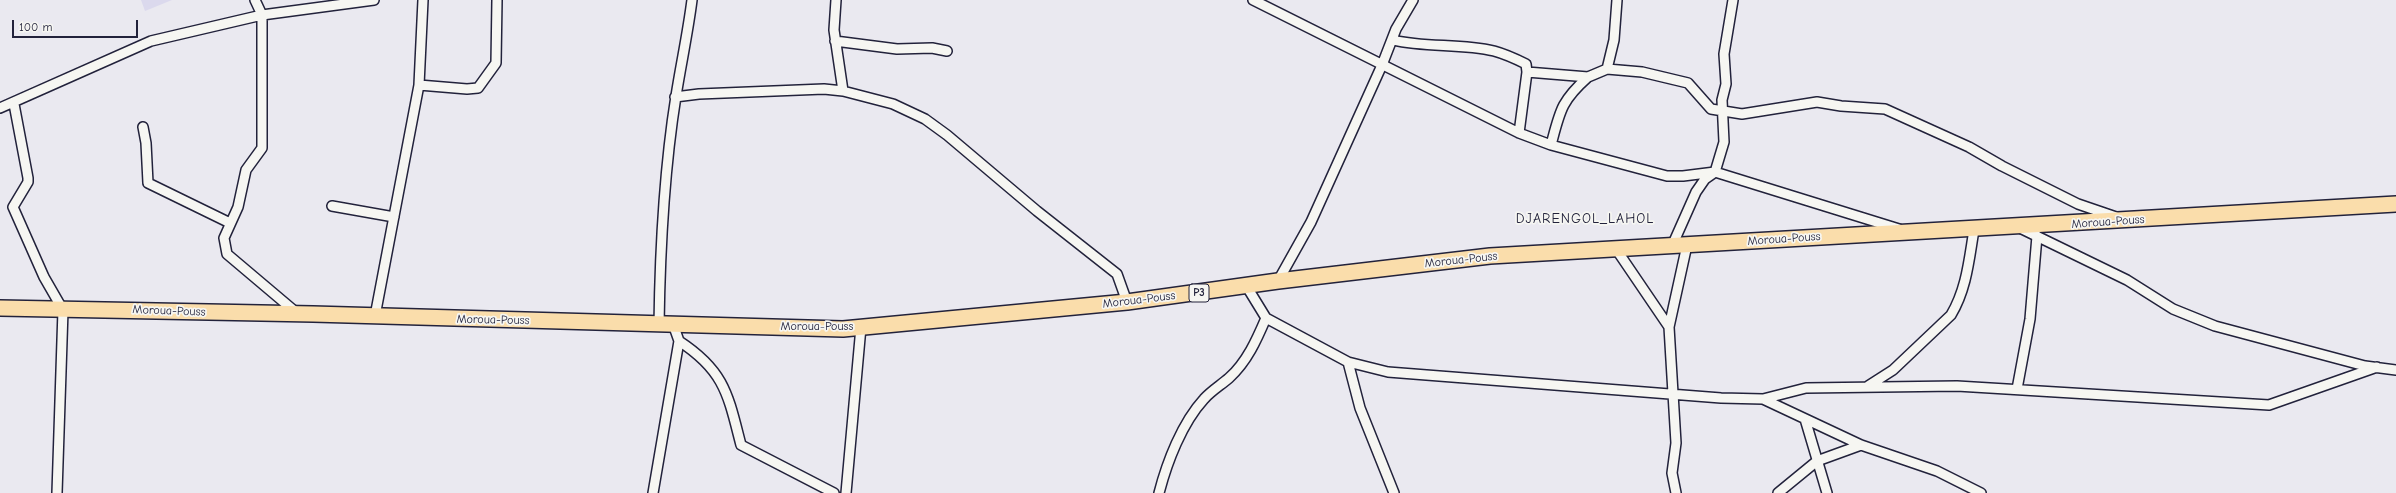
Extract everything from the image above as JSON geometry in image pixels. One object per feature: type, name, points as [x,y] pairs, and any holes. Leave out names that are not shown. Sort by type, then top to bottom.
[{"type":"main road","name":"Moroua-Pouss","points":[[0,308],[299,314],[843,329],[1127,302],[1247,287],[1278,281],[1490,256],[1906,231],[2020,228],[2396,204]]},
{"type":"street","points":[[255,0],[262,15],[262,148],[248,165],[238,207],[224,238],[227,254],[299,314]]},
{"type":"street","points":[[0,108],[14,104],[151,41],[262,15],[374,0]]},
{"type":"street","points":[[375,316],[419,85],[423,0]]},
{"type":"street","points":[[419,85],[467,90],[478,88],[496,63],[497,0]]},
{"type":"street","points":[[692,0],[675,97],[660,262],[666,324],[679,341],[700,354],[712,366],[731,406],[741,445],[834,493]]},
{"type":"street","points":[[836,0],[834,11],[835,40],[843,90]]},
{"type":"street","points":[[1253,0],[1519,133],[1551,145],[1666,176],[1715,172],[1906,231]]},
{"type":"street","points":[[1278,281],[1311,222],[1382,65],[1396,29],[1413,0]]},
{"type":"street","points":[[1607,69],[1614,40],[1617,0]]},
{"type":"street","points":[[1676,493],[1672,473],[1676,443],[1669,327],[1679,245],[1696,192],[1705,179],[1715,172],[1724,142],[1722,112],[1726,84],[1724,54],[1733,0]]},
{"type":"street","points":[[835,40],[897,49],[932,48],[947,51]]},
{"type":"street","points":[[1393,40],[1416,45],[1449,45],[1496,51],[1526,64],[1527,72],[1519,133]]},
{"type":"street","points":[[1551,145],[1564,102],[1571,92],[1588,77],[1607,69],[1635,71],[1681,81],[1694,87],[1711,109],[1722,112],[1748,114],[1817,102],[1849,107],[1885,109],[1969,146],[2002,166],[2078,204],[2129,221]]},
{"type":"street","points":[[1527,72],[1588,77]]},
{"type":"street","points":[[675,97],[699,94],[812,88],[843,90],[893,104],[925,119],[947,135],[1037,212],[1117,274],[1127,302]]},
{"type":"street","points":[[14,104],[28,178],[13,207],[44,277],[63,310],[57,493]]},
{"type":"street","points":[[143,127],[146,143],[148,183],[230,223]]},
{"type":"street","points":[[332,206],[394,217]]},
{"type":"street","points":[[2020,228],[2126,280],[2173,309],[2215,326],[2376,367],[2396,370]]},
{"type":"street","points":[[1867,386],[1893,370],[1951,315],[1966,282],[1974,230]]},
{"type":"street","points":[[2017,389],[2030,319],[2037,236]]},
{"type":"street","points":[[1616,249],[1669,327]]},
{"type":"street","points":[[1247,287],[1266,318],[1348,362],[1399,373],[1674,393],[1763,399],[1798,389],[1867,386],[1964,386],[2270,405],[2376,367]]},
{"type":"street","points":[[1159,493],[1162,479],[1191,416],[1203,400],[1229,378],[1243,363],[1258,337],[1266,318]]},
{"type":"street","points":[[846,493],[861,327]]},
{"type":"street","points":[[653,493],[679,341]]},
{"type":"street","points":[[1348,362],[1360,408],[1394,493]]},
{"type":"street","points":[[1763,399],[1861,446],[1931,469],[1981,493]]},
{"type":"street","points":[[1805,419],[1827,493]]},
{"type":"street","points":[[1778,493],[1817,461],[1861,446]]},
{"type":"shaded area","points":[[141,0],[172,0],[145,11]]},
{"type":"district","name":"DJARENGOL_LAHOL","points":[[1585,219]]}]
